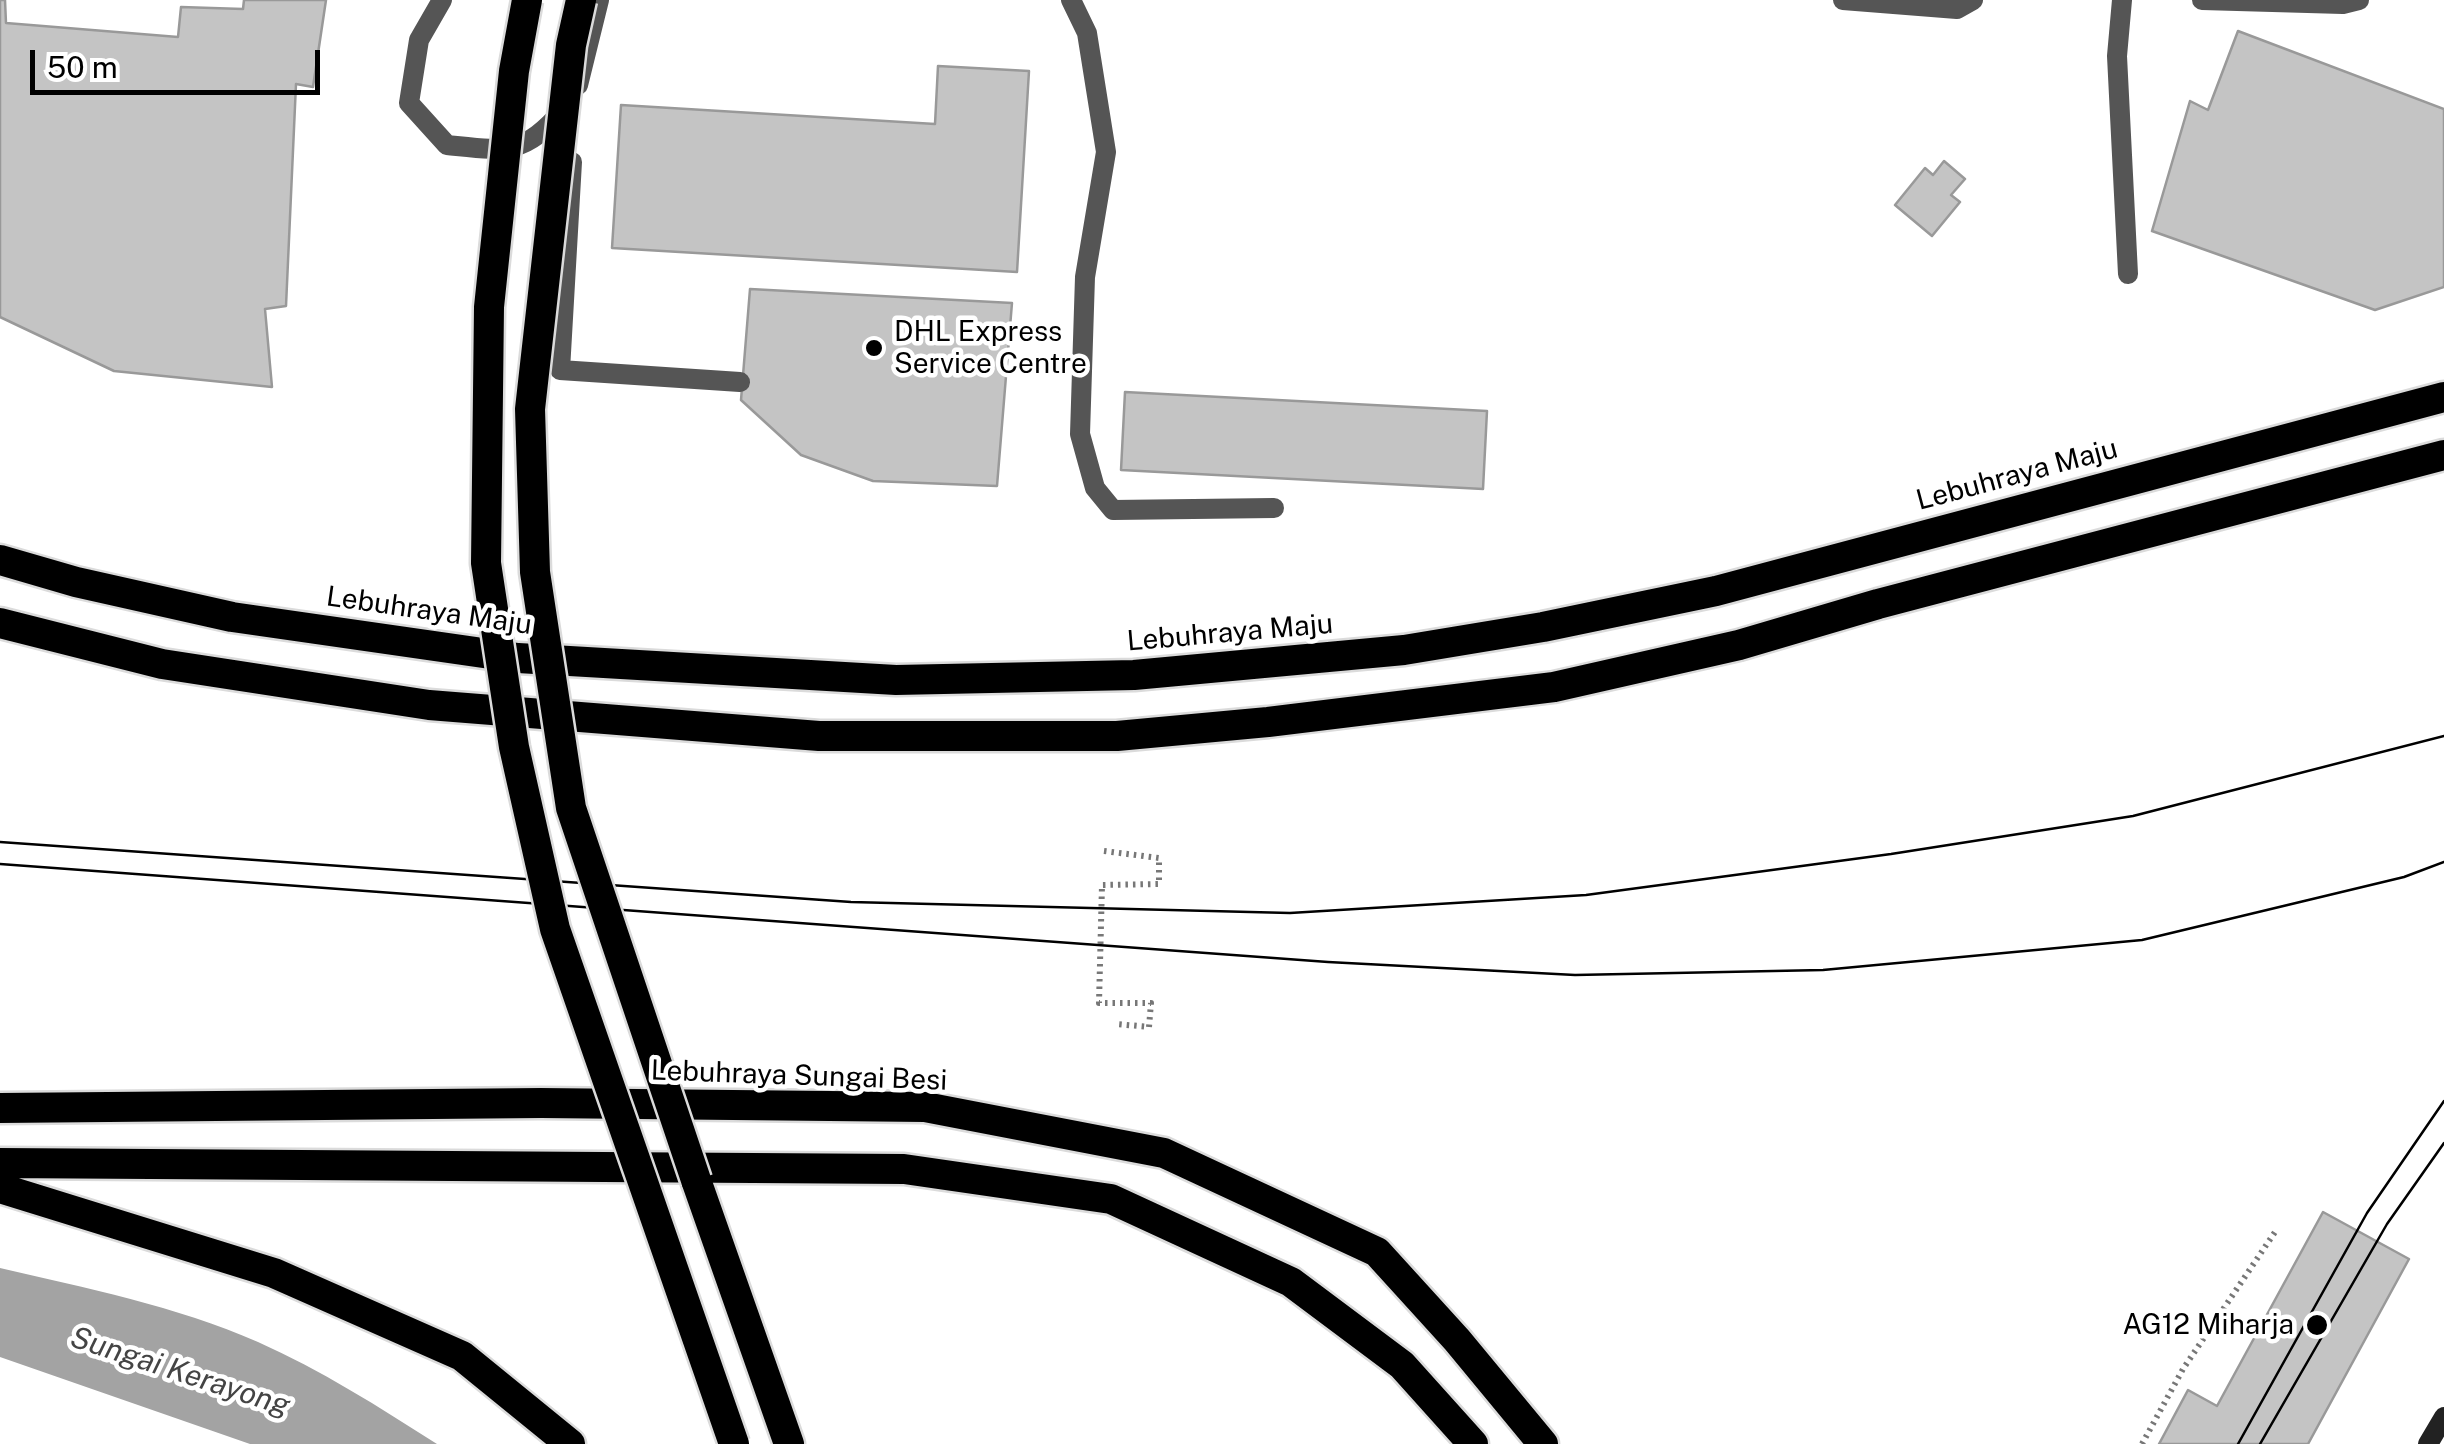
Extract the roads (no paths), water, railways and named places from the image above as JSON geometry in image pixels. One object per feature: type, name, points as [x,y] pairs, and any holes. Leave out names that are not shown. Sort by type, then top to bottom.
[{"type":"highway","points":[[527,0],[514,71],[489,307],[486,563],[514,747],[555,929],[734,1444]]},
{"type":"highway","points":[[581,0],[572,45],[530,409],[535,572],[572,808],[789,1444]]},
{"type":"highway","name":"Lebuhraya Maju","points":[[0,560],[76,582],[232,617],[518,658],[896,680],[1134,675],[1404,650],[1542,627],[1716,591],[2444,396]]},
{"type":"highway","points":[[0,622],[162,664],[428,705],[819,736],[1116,736],[1554,688],[1738,645],[1878,604],[2444,455]]},
{"type":"highway","name":"Lebuhraya Sungai Besi","points":[[0,1108],[925,1106],[1164,1153],[1377,1252],[1458,1340],[1543,1444]]},
{"type":"highway","points":[[0,1163],[904,1169],[1111,1199],[1292,1282],[1402,1366],[1473,1444]]},
{"type":"highway","points":[[0,1188],[274,1274],[462,1356],[570,1444]]},
{"type":"street","points":[[442,0],[419,40],[409,103],[447,144],[502,151],[541,135],[575,96]]},
{"type":"street","points":[[600,0],[575,96],[560,370],[740,382]]},
{"type":"street","points":[[1072,0],[1087,33],[1106,152],[1085,276],[1081,395],[1080,434],[1095,488],[1113,510],[1274,508]]},
{"type":"street","points":[[1844,0],[1957,9],[1973,0]]},
{"type":"street","points":[[2122,0],[2117,56],[2128,274]]},
{"type":"street","points":[[2202,0],[2343,4],[2359,0]]},
{"type":"street","points":[[2428,1444],[2444,1418]]},
{"type":"water","name":"Sungai Kerayong","points":[[0,1268],[130,1299],[227,1329],[327,1377],[437,1444],[250,1444],[0,1357]]},
{"type":"tram line","points":[[0,842],[851,902],[1290,913],[1586,895],[1891,854],[2133,816],[2444,736]]},
{"type":"tram line","points":[[0,864],[1328,962],[1575,975],[1823,970],[2142,940],[2404,877],[2444,862]]},
{"type":"tram line","points":[[2238,1444],[2367,1213],[2444,1101]]},
{"type":"tram line","points":[[2260,1444],[2387,1224],[2444,1143]]},
{"type":"place","name":"DHL Express Service Centre","points":[[874,348]]},
{"type":"place","name":"AG12 Miharja","points":[[2317,1325]]}]
